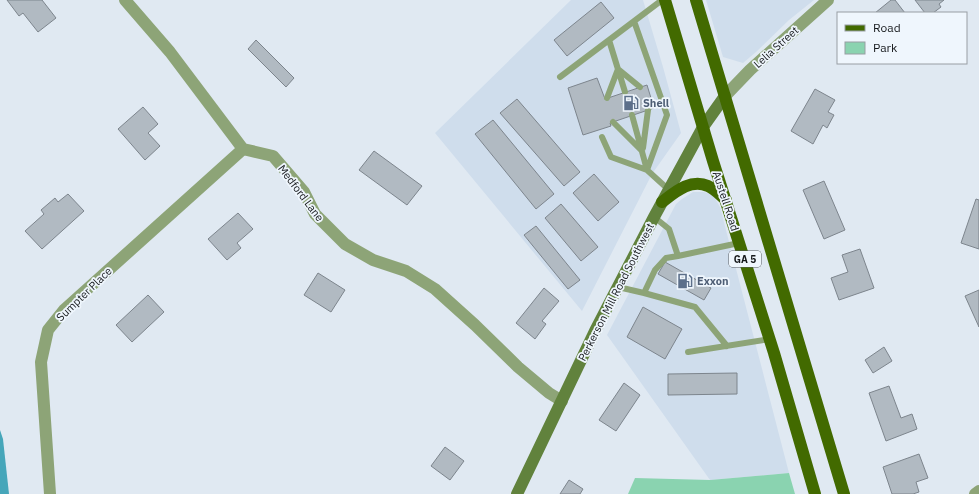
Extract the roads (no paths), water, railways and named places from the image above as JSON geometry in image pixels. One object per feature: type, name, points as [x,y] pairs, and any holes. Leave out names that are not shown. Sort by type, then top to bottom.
[{"type":"main road","name":"Austell Road","points":[[663,0],[770,339],[814,494]]},
{"type":"main road","name":"GA 5","points":[[696,0],[844,494]]},
{"type":"main road","points":[[662,202],[682,188],[691,184],[708,186],[726,200]]},
{"type":"street","points":[[125,0],[170,52],[244,149]]},
{"type":"street","name":"Lelia Street","points":[[725,96],[750,70],[828,0]]},
{"type":"street","name":"Perkerson Mill Road Southwest","points":[[517,494],[595,331],[654,217],[703,127],[725,96]]},
{"type":"street","name":"Medford Lane","points":[[244,149],[273,156],[304,192],[315,214],[345,244],[373,260],[406,271],[435,289],[518,367],[562,401]]},
{"type":"street","name":"Sumpter Place","points":[[50,494],[41,362],[48,330],[64,310],[244,149]]},
{"type":"street","points":[[975,494],[979,491]]},
{"type":"lane","points":[[560,77],[663,0]]},
{"type":"lane","points":[[634,21],[667,115],[647,170]]},
{"type":"lane","points":[[609,40],[625,92]]},
{"type":"lane","points":[[618,69],[640,87]]},
{"type":"lane","points":[[607,98],[618,69]]},
{"type":"lane","points":[[643,152],[648,110]]},
{"type":"lane","points":[[632,115],[647,170]]},
{"type":"lane","points":[[614,122],[643,152]]},
{"type":"lane","points":[[602,138],[611,156],[647,170],[669,190]]},
{"type":"lane","points":[[654,217],[669,229],[678,256]]},
{"type":"lane","points":[[644,293],[655,270],[666,258],[739,242]]},
{"type":"lane","points":[[618,287],[695,307],[727,346]]},
{"type":"lane","points":[[688,352],[770,339]]},
{"type":"water","points":[[0,430],[3,439],[9,494],[0,494]]},
{"type":"place","name":"Shell","points":[[631,103]]},
{"type":"place","name":"Exxon","points":[[685,281]]}]
